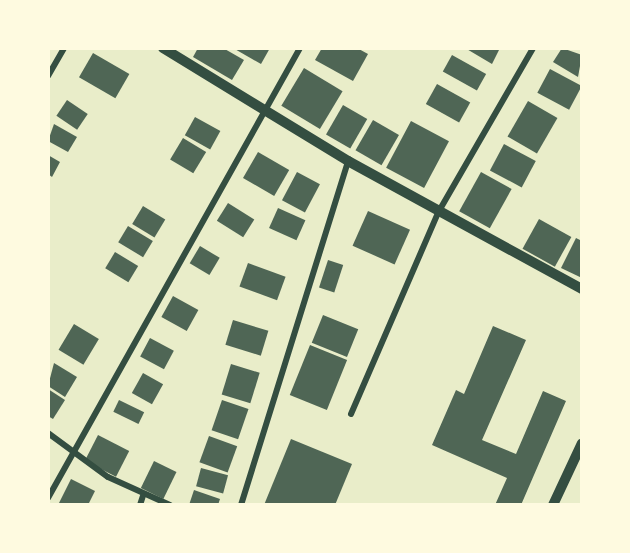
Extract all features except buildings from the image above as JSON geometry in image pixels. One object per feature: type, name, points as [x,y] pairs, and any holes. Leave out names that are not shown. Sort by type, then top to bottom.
[{"type":"street","points":[[48,76],[64,48]]},
{"type":"street","points":[[163,48],[348,161],[582,289]]},
{"type":"street","points":[[48,498],[71,452],[300,48]]},
{"type":"street","points":[[351,414],[439,211],[533,48]]},
{"type":"street","points":[[241,505],[348,161]]},
{"type":"street","points":[[48,433],[71,452],[143,496],[170,505]]},
{"type":"street","points":[[553,505],[582,443]]},
{"type":"street","points":[[140,505],[143,496]]}]
